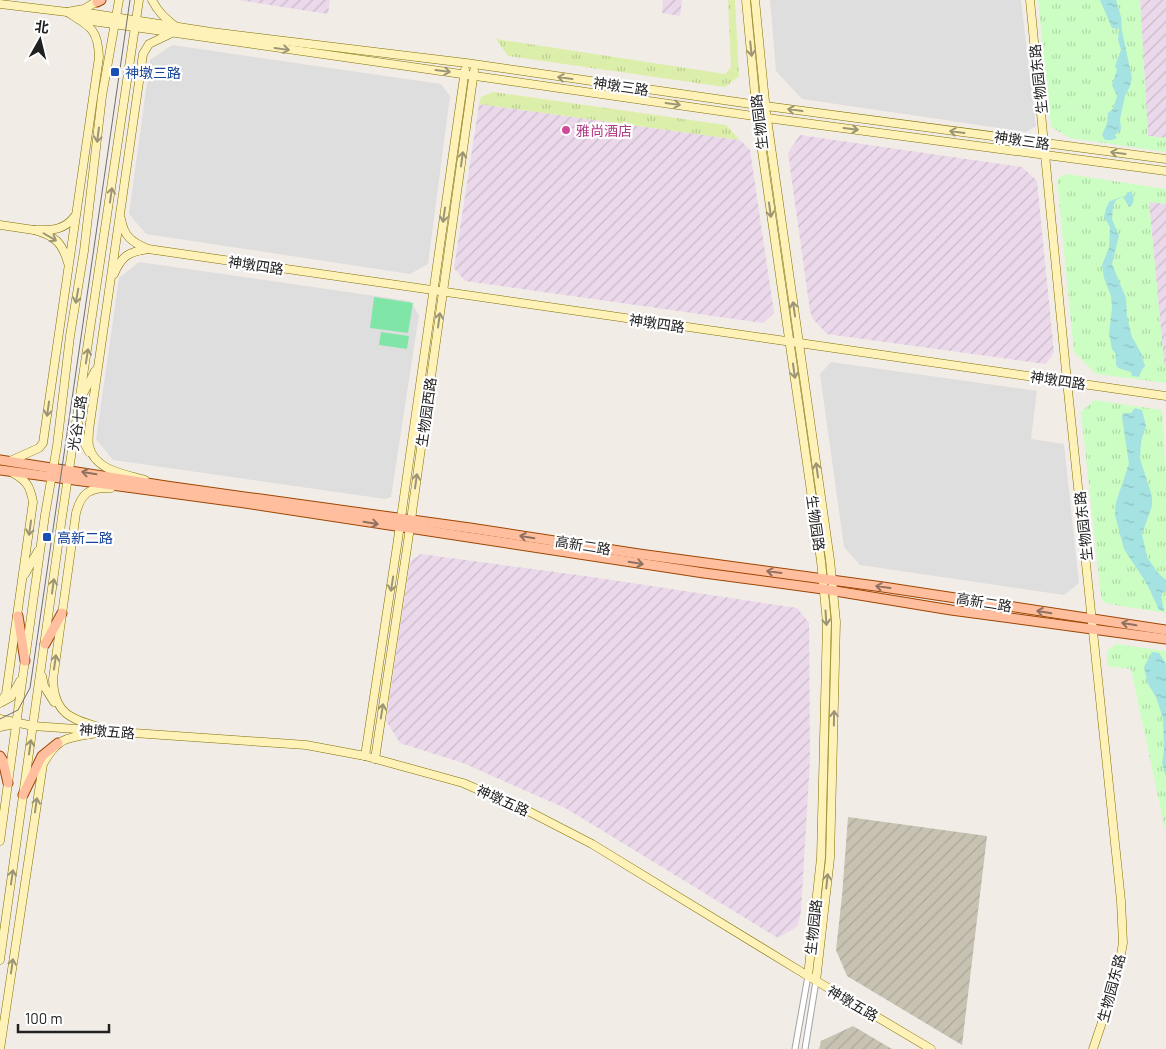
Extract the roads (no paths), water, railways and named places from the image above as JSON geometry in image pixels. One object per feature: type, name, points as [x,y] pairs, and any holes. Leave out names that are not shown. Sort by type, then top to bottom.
[{"type":"main road","name":"高新二路","points":[[0,460],[53,467],[69,475],[128,488],[827,579],[1166,630]]},
{"type":"main road","name":"高新二路","points":[[0,470],[51,477],[69,475],[166,486],[400,523]]},
{"type":"main road","name":"高新二路","points":[[410,524],[704,573],[828,590],[951,610],[1166,639]]},
{"type":"main road","points":[[44,644],[62,613]]},
{"type":"main road","points":[[18,616],[25,661]]},
{"type":"main road","points":[[23,795],[42,756],[58,743]]},
{"type":"main road","points":[[0,756],[8,783]]},
{"type":"street","name":"光谷七路","points":[[0,841],[70,336],[84,251],[102,96],[119,0]]},
{"type":"street","name":"光谷七路","points":[[0,960],[62,517],[139,0]]},
{"type":"street","points":[[126,85],[135,65],[149,44],[175,30],[152,0]]},
{"type":"street","name":"生物园路","points":[[746,0],[757,116],[827,579]]},
{"type":"street","name":"生物园路","points":[[755,0],[767,118],[799,344],[828,590],[821,858],[808,976],[796,1049]]},
{"type":"street","name":"生物园东路","points":[[1030,0],[1121,901],[1123,943],[1116,981],[1093,1049]]},
{"type":"street","points":[[0,4],[67,12],[84,9],[99,1]]},
{"type":"street","name":"神墩三路","points":[[76,10],[116,21]]},
{"type":"street","points":[[67,12],[88,25],[105,47],[108,61]]},
{"type":"street","name":"神墩三路","points":[[78,19],[116,21],[767,118],[1166,171]]},
{"type":"street","name":"神墩三路","points":[[175,30],[466,63],[756,105],[1166,160]]},
{"type":"street","points":[[39,448],[43,442],[99,57],[96,35]]},
{"type":"street","points":[[95,460],[89,446],[89,430],[143,54]]},
{"type":"street","name":"生物园西路","points":[[365,756],[466,63]]},
{"type":"street","name":"生物园西路","points":[[375,759],[444,292],[475,65]]},
{"type":"street","points":[[89,125],[102,96]]},
{"type":"street","points":[[117,147],[124,188]]},
{"type":"street","points":[[120,213],[122,226],[132,242],[148,249]]},
{"type":"street","points":[[0,225],[34,230],[54,230],[70,222],[76,214]]},
{"type":"street","points":[[34,230],[57,240],[64,250],[69,265]]},
{"type":"street","points":[[110,282],[124,256],[134,251],[148,249]]},
{"type":"street","name":"神墩四路","points":[[148,249],[1166,396]]},
{"type":"street","points":[[64,300],[70,336]]},
{"type":"street","points":[[80,400],[98,364]]},
{"type":"street","points":[[10,461],[39,448],[49,438],[60,415]]},
{"type":"street","points":[[77,419],[85,447],[95,460],[107,468],[166,486]]},
{"type":"street","points":[[11,472],[24,479],[31,489],[42,512],[44,525]]},
{"type":"street","points":[[62,517],[85,494],[94,490],[128,488]]},
{"type":"street","points":[[0,702],[6,694],[18,616],[34,502],[31,489]]},
{"type":"street","points":[[60,709],[55,698],[52,679],[79,501]]},
{"type":"street","points":[[23,578],[40,548]]},
{"type":"street","name":"生物园路","points":[[805,1049],[816,981],[830,858],[836,622],[828,590]]},
{"type":"street","points":[[41,671],[44,686],[60,709],[73,719],[114,731]]},
{"type":"street","points":[[0,702],[11,697],[23,673]]},
{"type":"street","name":"神墩五路","points":[[0,719],[33,726],[306,745],[365,756],[464,783],[530,812],[592,844],[816,981],[932,1049]]},
{"type":"street","name":"神墩五路","points":[[0,727],[16,723]]},
{"type":"street","points":[[0,1049],[43,764],[50,751],[58,743],[69,737],[114,731]]},
{"type":"water","points":[[1100,0],[1116,0],[1132,78],[1125,96],[1120,119],[1121,129],[1115,135],[1117,138],[1112,140],[1105,140],[1102,135],[1107,123],[1108,113],[1113,109],[1117,96],[1112,85],[1117,70],[1115,66],[1121,50],[1118,40],[1119,29],[1112,28]]},
{"type":"water","points":[[1128,192],[1132,192],[1134,200],[1132,205],[1129,207],[1123,197],[1116,200],[1113,206],[1112,219],[1119,236],[1112,264],[1126,298],[1127,317],[1132,337],[1141,353],[1145,366],[1139,377],[1132,376],[1131,372],[1118,368],[1116,365],[1116,354],[1112,349],[1109,334],[1112,307],[1111,296],[1104,278],[1102,265],[1109,248],[1110,227],[1104,217],[1106,208],[1110,201],[1125,196]]},
{"type":"water","points":[[1135,408],[1142,410],[1146,426],[1141,441],[1140,459],[1152,496],[1152,506],[1142,534],[1147,557],[1158,573],[1166,580],[1166,591],[1161,596],[1164,611],[1159,610],[1147,584],[1124,549],[1115,515],[1116,502],[1129,464],[1122,417],[1123,413],[1131,413]]},
{"type":"water","points":[[1152,652],[1159,653],[1166,664],[1166,777],[1162,763],[1164,750],[1163,718],[1156,697],[1148,684],[1144,667]]},
{"type":"tram line","points":[[0,719],[18,710],[30,688],[130,0]]},
{"type":"place","name":"神墩三路","points":[[115,72]]},
{"type":"place","name":"雅尚酒店","points":[[566,130]]},
{"type":"place","name":"高新二路","points":[[47,537]]}]
